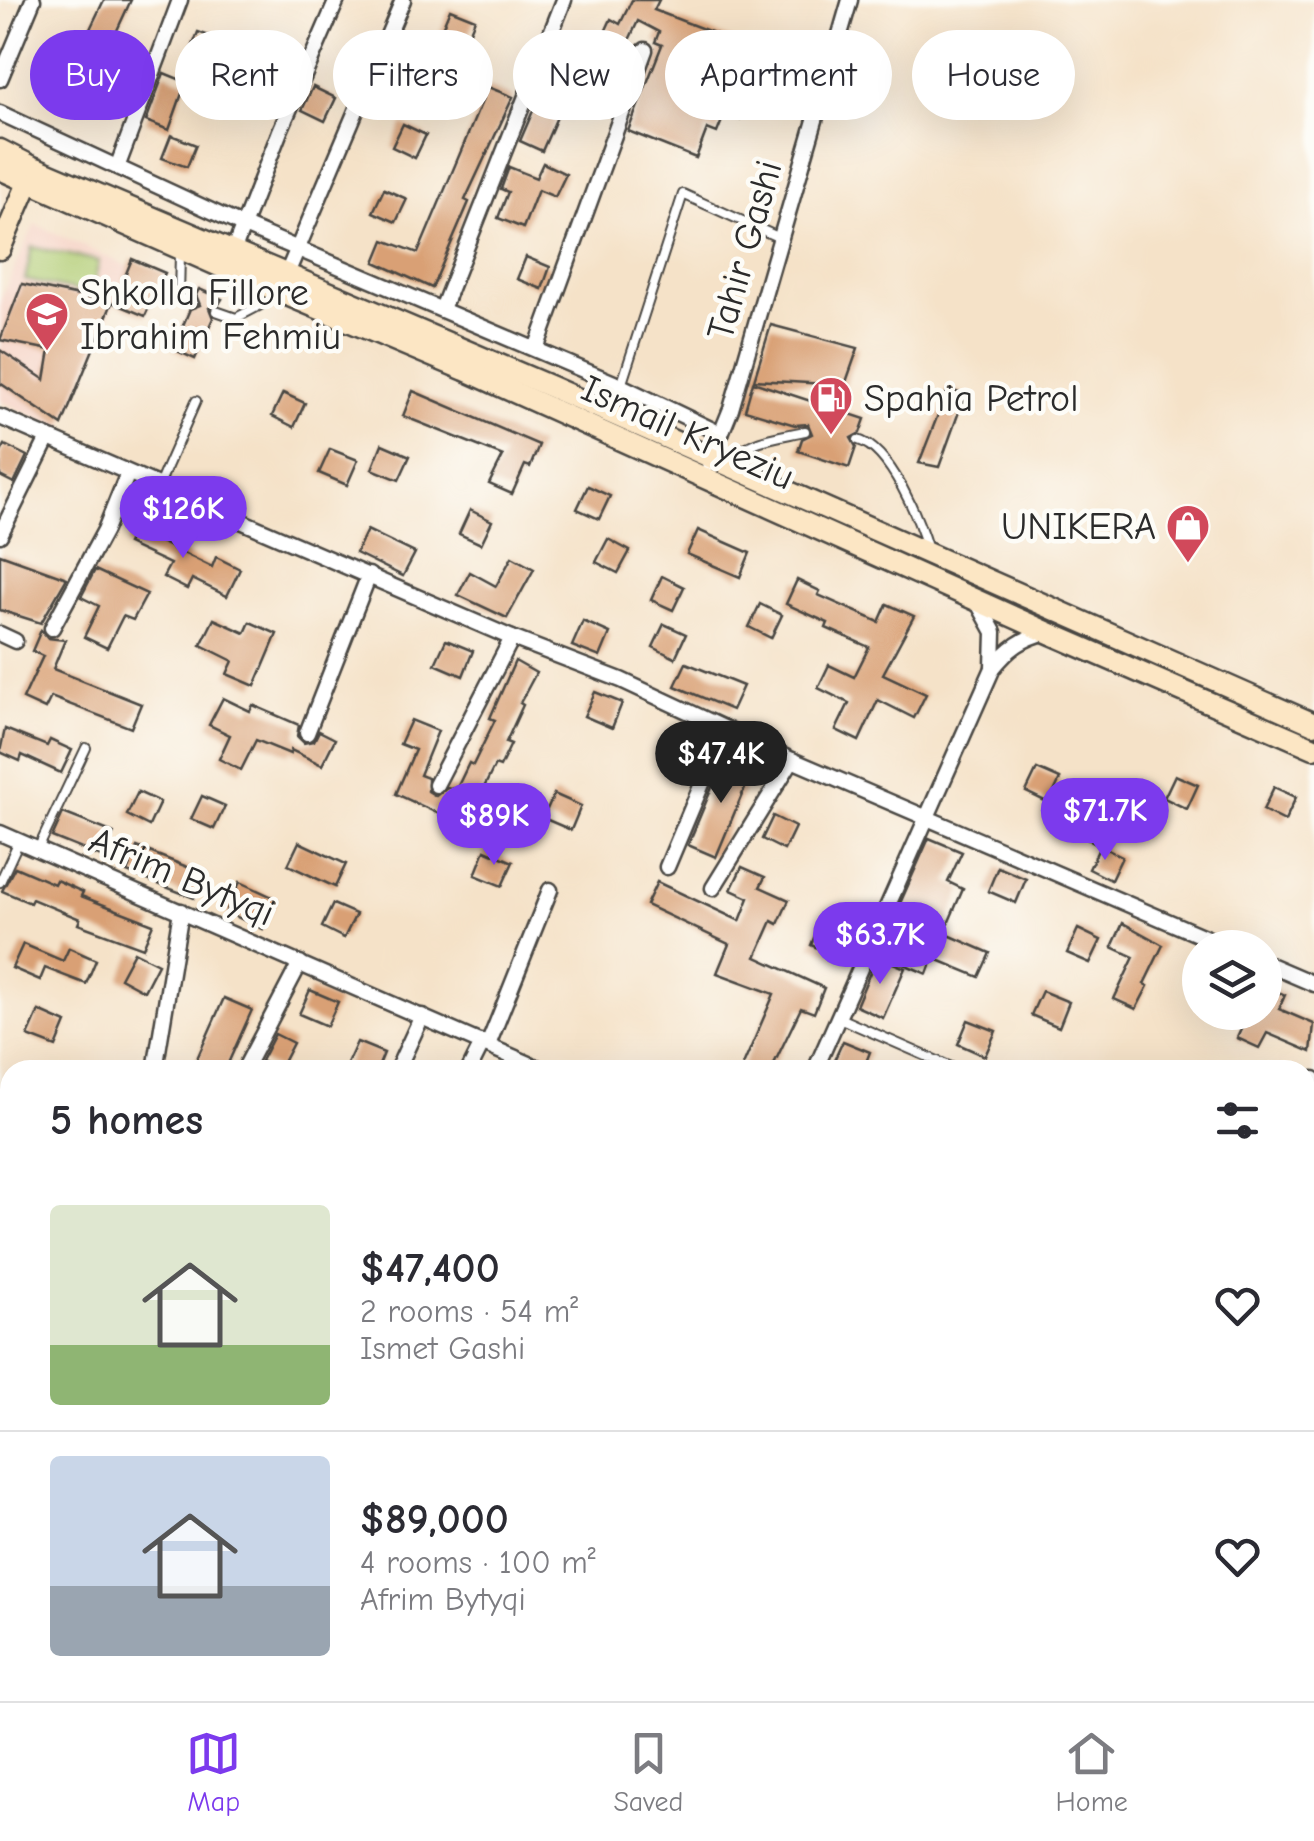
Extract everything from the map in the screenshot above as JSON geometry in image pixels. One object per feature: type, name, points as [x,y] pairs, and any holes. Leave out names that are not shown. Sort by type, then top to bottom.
[{"type":"main road","name":"Ismail Kryeziu","points":[[0,150],[30,176],[180,248],[284,285],[466,370],[930,554],[1314,724]]},
{"type":"main road","name":"Ismail Kryeziu","points":[[0,169],[30,176],[233,252],[284,285]]},
{"type":"main road","points":[[0,250],[30,176]]},
{"type":"main road","name":"Ismail Kryeziu","points":[[714,467],[975,599],[1314,748]]},
{"type":"street","points":[[0,78],[32,0]]},
{"type":"street","points":[[118,166],[180,0]]},
{"type":"street","points":[[233,252],[336,0]]},
{"type":"street","points":[[284,285],[403,0]]},
{"type":"street","points":[[442,309],[564,0]]},
{"type":"street","name":"Tahir Gashi","points":[[714,467],[720,434],[782,239],[850,0]]},
{"type":"street","points":[[0,113],[244,226],[621,386],[720,434]]},
{"type":"street","points":[[536,349],[619,120]]},
{"type":"street","points":[[0,416],[512,638],[621,680],[792,760],[1188,930]]},
{"type":"street","points":[[0,535],[48,438]]},
{"type":"street","points":[[52,628],[105,530],[128,473]]},
{"type":"street","points":[[307,733],[369,575]]},
{"type":"street","points":[[975,599],[994,632],[993,668]]},
{"type":"street","points":[[819,1060],[993,668],[1006,652],[1028,637],[1048,632]]},
{"type":"street","points":[[0,634],[16,641]]},
{"type":"street","points":[[436,785],[512,638]]},
{"type":"street","points":[[667,867],[726,729]]},
{"type":"street","points":[[714,888],[792,760]]},
{"type":"street","name":"Afrim Bytyqi","points":[[0,833],[521,1060]]},
{"type":"street","points":[[476,1060],[486,1044],[550,890]]},
{"type":"street","points":[[158,1060],[181,911]]},
{"type":"street","name":"Afrim Bytyqi","points":[[249,1060],[300,963]]},
{"type":"street","points":[[1282,970],[1314,984]]},
{"type":"street","points":[[402,1060],[422,1016]]},
{"type":"lane","points":[[621,386],[683,194],[782,239]]},
{"type":"lane","points":[[180,248],[179,297],[193,302]]},
{"type":"lane","points":[[216,311],[236,318],[284,285]]},
{"type":"lane","points":[[158,486],[196,401]]},
{"type":"lane","points":[[714,467],[760,441],[805,431]]},
{"type":"lane","points":[[858,440],[867,442],[897,479],[916,510],[930,554]]},
{"type":"lane","name":"Afrim Bytyqi","points":[[38,849],[86,748]]},
{"type":"lane","points":[[0,882],[18,841]]},
{"type":"lane","points":[[837,1018],[935,1060]]},
{"type":"shaded area","name":"Shkolla Fillore Ibrahim Fehmiu","points":[[35,224],[129,267],[62,429],[0,401],[0,300]]},
{"type":"green space","points":[[32,247],[99,261],[92,294],[25,280]]},
{"type":"building","points":[[104,0],[131,0],[117,30],[90,29]]},
{"type":"building","points":[[632,0],[659,0],[654,10],[706,30],[665,30],[665,120],[722,120],[717,133],[707,129],[696,158],[628,131],[632,120],[645,120],[645,88],[662,45],[655,42],[659,32],[638,21],[634,30],[606,30],[611,19],[620,24]]},
{"type":"building","points":[[450,9],[475,19],[470,30],[441,30]]},
{"type":"building","points":[[164,73],[175,78],[175,113],[169,130],[146,121],[155,120],[155,97]]},
{"type":"building","points":[[313,87],[333,97],[325,121],[313,115]]},
{"type":"building","points":[[493,89],[513,97],[465,200],[469,202],[432,288],[375,262],[384,240],[418,253],[474,120],[493,120]]},
{"type":"building","points":[[529,120],[556,120],[542,151],[520,141]]},
{"type":"building","points":[[403,124],[426,135],[415,158],[392,147]]},
{"type":"building","points":[[171,135],[196,145],[187,167],[162,158]]},
{"type":"building","points":[[543,163],[566,174],[555,197],[538,190],[523,228],[498,218],[508,192],[501,189],[509,167],[536,178]]},
{"type":"building","points":[[384,189],[407,199],[396,222],[373,212]]},
{"type":"building","points":[[526,257],[550,267],[542,289],[517,279]]},
{"type":"building","points":[[132,259],[165,273],[145,316],[114,303]]},
{"type":"building","points":[[22,284],[112,303],[62,425],[0,383],[0,350],[45,380],[50,350],[0,340]]},
{"type":"building","points":[[199,289],[222,299],[209,308],[213,318],[195,359],[173,349],[190,309],[200,305],[196,295]]},
{"type":"building","points":[[771,325],[858,348],[845,385],[754,380]]},
{"type":"building","points":[[753,382],[865,419],[860,433],[851,438],[856,447],[849,468],[798,451],[802,439],[812,434],[808,424],[795,425],[745,410]]},
{"type":"building","points":[[948,389],[965,395],[939,467],[919,463]]},
{"type":"building","points":[[413,391],[539,445],[512,494],[489,484],[503,456],[403,416]]},
{"type":"building","points":[[283,393],[305,403],[294,427],[272,416]]},
{"type":"building","points":[[382,444],[410,456],[399,480],[372,469]]},
{"type":"building","points":[[5,445],[27,456],[14,483],[0,476],[0,454]]},
{"type":"building","points":[[330,449],[358,460],[347,485],[319,473]]},
{"type":"building","points":[[588,486],[610,496],[599,519],[577,509]]},
{"type":"building","points":[[470,510],[492,521],[481,544],[459,534]]},
{"type":"building","points":[[141,517],[165,528],[158,541],[212,567],[216,557],[240,569],[227,596],[192,579],[187,589],[163,577],[170,564],[127,544]]},
{"type":"building","points":[[367,530],[415,553],[403,576],[356,553]]},
{"type":"building","points":[[698,530],[750,553],[740,577],[687,554]]},
{"type":"building","points":[[608,539],[630,551],[618,573],[596,562]]},
{"type":"building","points":[[0,554],[67,578],[41,623],[0,610]]},
{"type":"building","points":[[512,557],[534,569],[507,618],[458,595],[470,572],[496,586]]},
{"type":"building","points":[[95,570],[147,594],[133,620],[123,616],[107,648],[84,637],[99,606],[81,597]]},
{"type":"building","points":[[662,576],[684,587],[673,610],[651,600]]},
{"type":"building","points":[[797,580],[820,591],[818,595],[879,622],[887,604],[914,616],[883,674],[926,694],[914,718],[878,700],[859,741],[836,730],[849,703],[818,688],[829,665],[854,677],[869,647],[786,604]]},
{"type":"building","points":[[760,604],[782,615],[771,638],[749,627]]},
{"type":"building","points":[[214,619],[245,633],[250,622],[277,634],[255,686],[227,674],[233,661],[201,645]]},
{"type":"building","points":[[583,621],[610,633],[600,657],[572,646]]},
{"type":"building","points":[[664,624],[686,634],[675,658],[653,647]]},
{"type":"building","points":[[41,630],[48,638],[65,640],[53,669],[141,704],[131,728],[51,697],[45,709],[23,699],[43,656],[32,651]]},
{"type":"building","points":[[446,640],[473,651],[463,676],[435,664]]},
{"type":"building","points":[[515,661],[536,673],[506,742],[511,744],[500,767],[495,765],[465,826],[396,794],[415,750],[400,744],[411,720],[438,731],[420,775],[428,778],[428,791],[436,796],[447,787],[456,790],[495,720],[490,718]]},
{"type":"building","points":[[686,663],[743,686],[732,710],[675,686]]},
{"type":"building","points":[[595,692],[622,703],[612,728],[584,716]]},
{"type":"building","points":[[223,698],[250,711],[253,705],[299,725],[297,736],[304,743],[314,741],[319,731],[335,739],[322,765],[291,750],[290,754],[256,740],[241,770],[219,759],[230,735],[209,725]]},
{"type":"building","points":[[5,729],[47,746],[50,740],[72,750],[61,773],[22,755],[20,761],[0,752]]},
{"type":"building","points":[[726,754],[754,766],[716,857],[688,845]]},
{"type":"building","points":[[1037,769],[1060,779],[1049,803],[1026,792]]},
{"type":"building","points":[[1175,775],[1198,785],[1187,809],[1164,798]]},
{"type":"building","points":[[1274,787],[1296,797],[1285,821],[1263,810]]},
{"type":"building","points":[[138,792],[160,802],[149,826],[127,815]]},
{"type":"building","points":[[554,794],[581,806],[571,830],[543,818]]},
{"type":"building","points":[[202,796],[225,806],[214,829],[191,819]]},
{"type":"building","points":[[63,813],[114,833],[104,858],[52,837]]},
{"type":"building","points":[[1093,813],[1115,823],[1104,847],[1082,836]]},
{"type":"building","points":[[773,816],[795,827],[784,850],[762,839]]},
{"type":"building","points":[[929,838],[962,852],[948,882],[963,889],[944,933],[990,953],[979,977],[933,958],[927,974],[899,962],[919,916],[898,908]]},
{"type":"building","points":[[299,842],[346,864],[335,887],[288,865]]},
{"type":"building","points":[[1100,846],[1122,857],[1111,880],[1089,869]]},
{"type":"building","points":[[137,847],[205,874],[194,898],[127,872]]},
{"type":"building","points":[[485,850],[513,862],[502,886],[475,875]]},
{"type":"building","points":[[15,867],[54,884],[56,880],[83,892],[81,896],[153,924],[143,948],[78,924],[80,919],[32,899],[30,903],[2,891]]},
{"type":"building","points":[[742,867],[765,877],[760,887],[789,900],[778,924],[772,921],[756,957],[824,988],[814,1013],[801,1008],[776,1060],[745,1060],[774,994],[717,973],[729,944],[646,905],[657,882],[740,921],[749,898],[731,890]]},
{"type":"building","points":[[998,867],[1026,879],[1016,903],[988,891]]},
{"type":"building","points":[[240,882],[277,899],[263,929],[226,912]]},
{"type":"building","points":[[333,904],[356,914],[344,938],[322,927]]},
{"type":"building","points":[[821,921],[849,933],[838,957],[811,945]]},
{"type":"building","points":[[1123,923],[1163,945],[1136,1009],[1114,999],[1134,957],[1112,947]]},
{"type":"building","points":[[1078,929],[1101,940],[1090,963],[1067,953]]},
{"type":"building","points":[[23,944],[63,961],[69,948],[96,960],[86,984],[45,968],[40,980],[12,968]]},
{"type":"building","points":[[134,952],[158,964],[144,991],[120,978]]},
{"type":"building","points":[[877,956],[905,968],[883,1018],[856,1006]]},
{"type":"building","points":[[310,990],[338,1002],[327,1026],[299,1014]]},
{"type":"building","points":[[1042,991],[1069,1002],[1059,1027],[1031,1015]]},
{"type":"building","points":[[224,998],[252,1010],[230,1060],[196,1060]]},
{"type":"building","points":[[1282,1010],[1314,1024],[1311,1052],[1267,1033],[1259,1048],[1237,1038],[1241,1030],[1282,1030]]},
{"type":"building","points":[[39,1011],[66,1023],[56,1047],[28,1036]]},
{"type":"building","points":[[968,1020],[996,1031],[985,1056],[958,1044]]},
{"type":"building","points":[[275,1034],[293,1043],[284,1060],[262,1060]]},
{"type":"building","points":[[843,1041],[870,1052],[867,1060],[834,1060]]},
{"type":"building","points":[[357,1042],[384,1053],[381,1060],[349,1060]]},
{"type":"place","name":"Shkolla Fillore Ibrahim Fehmiu","points":[[47,352]]},
{"type":"place","name":"Spahia Petrol","points":[[831,436]]},
{"type":"place","name":"UNIKERA","points":[[1188,564]]}]
